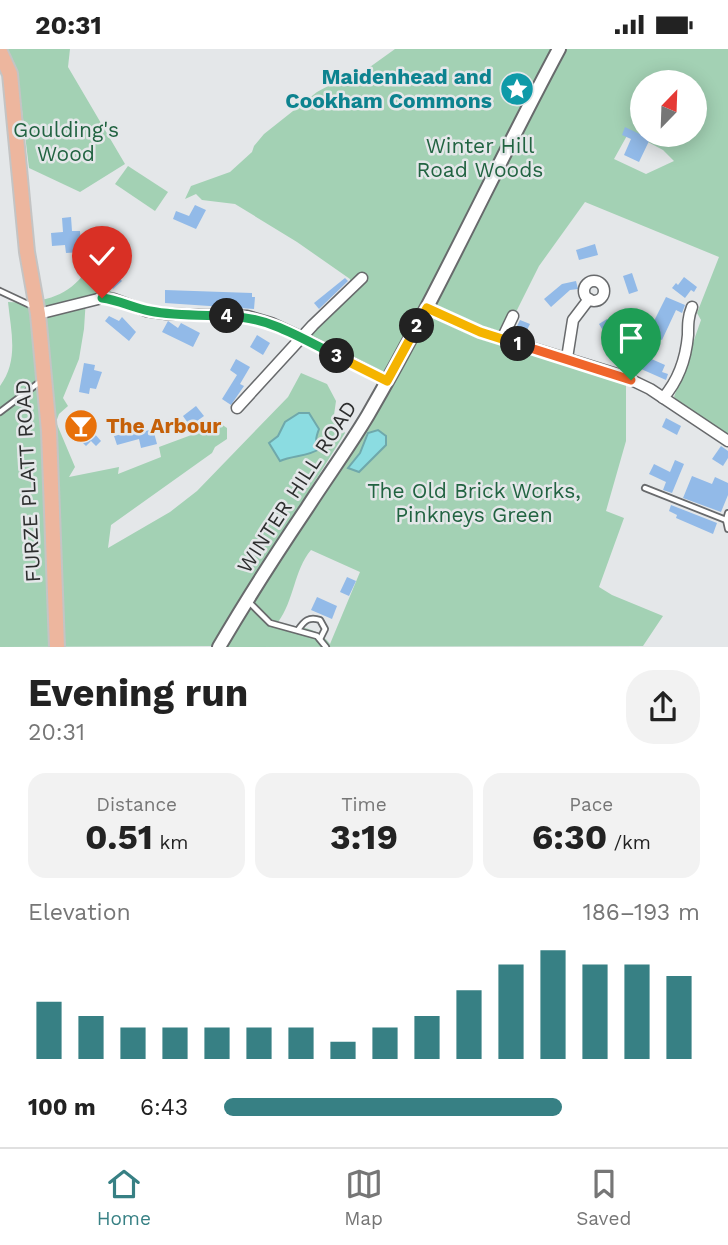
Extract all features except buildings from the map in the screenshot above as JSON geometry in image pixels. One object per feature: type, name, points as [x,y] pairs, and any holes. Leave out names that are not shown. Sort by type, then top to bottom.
[{"type":"main road","name":"FURZE PLATT ROAD","points":[[0,52],[10,74],[27,252],[52,431],[57,646]]},
{"type":"street","name":"WINTER HILL ROAD","points":[[219,646],[348,448],[387,381],[559,49]]},
{"type":"street","points":[[237,408],[301,337],[362,278]]},
{"type":"street","points":[[37,311],[102,298],[114,299],[146,311],[167,314],[247,317],[271,323],[387,381]]},
{"type":"street","points":[[567,358],[573,320],[589,299]]},
{"type":"street","points":[[663,398],[673,387],[682,364],[688,336],[688,317],[692,307]]},
{"type":"street","points":[[427,308],[480,332],[623,376],[663,398],[728,441]]},
{"type":"street","points":[[502,339],[513,316]]},
{"type":"lane","points":[[0,291],[37,311]]},
{"type":"lane","points":[[0,412],[44,377]]},
{"type":"lane","points":[[645,488],[726,520]]},
{"type":"lane","points":[[728,513],[728,529]]},
{"type":"lane","points":[[247,600],[270,622],[317,636],[326,646]]},
{"type":"lane","points":[[298,630],[309,618],[320,620],[325,629],[320,639]]},
{"type":"green space","name":"Goulding's Wood","points":[[5,49],[70,49],[68,67],[125,164],[80,192],[29,168],[17,69]]},
{"type":"green space","name":"Winter Hill Road Woods","points":[[395,49],[728,49],[728,436],[701,420],[674,397],[701,320],[697,313],[719,257],[585,202],[539,266],[503,338],[430,313],[390,370],[379,374],[300,331],[351,286],[350,279],[235,204],[202,200],[196,194],[185,199],[191,186],[230,172],[252,152],[264,134],[317,92],[330,85],[349,82]]},
{"type":"green space","points":[[128,166],[168,192],[155,211],[115,184]]},
{"type":"green space","points":[[85,272],[117,296],[96,294],[86,298],[79,359],[63,398],[68,406],[59,414],[56,422],[75,467],[69,477],[119,467],[118,474],[161,457],[159,447],[221,424],[227,428],[227,439],[215,447],[212,453],[111,525],[108,548],[170,512],[197,491],[288,397],[301,373],[327,384],[336,401],[334,415],[345,433],[212,646],[0,647],[0,386],[12,356],[8,302],[30,302],[51,297],[70,288]]},
{"type":"green space","name":"The Old Brick Works, Pinkneys Green","points":[[429,314],[626,378],[626,441],[606,511],[624,518],[599,587],[663,616],[643,646],[225,647]],"holes":[[[311,550],[360,572],[330,644],[315,631],[278,622],[288,605],[305,558]]]},
{"type":"water","points":[[299,413],[309,413],[319,429],[316,439],[321,448],[280,461],[269,443],[278,436],[285,422]]},
{"type":"water","points":[[378,430],[386,436],[386,445],[359,472],[348,468],[360,453],[368,433]]},
{"type":"place","name":"Maidenhead and Cookham Commons","points":[[517,89]]},
{"type":"place","name":"The Arbour","points":[[81,426]]},
{"type":"route","points":[[102,298],[114,299],[146,311],[247,317],[271,323],[387,381],[427,308],[480,332],[631,380]]}]
